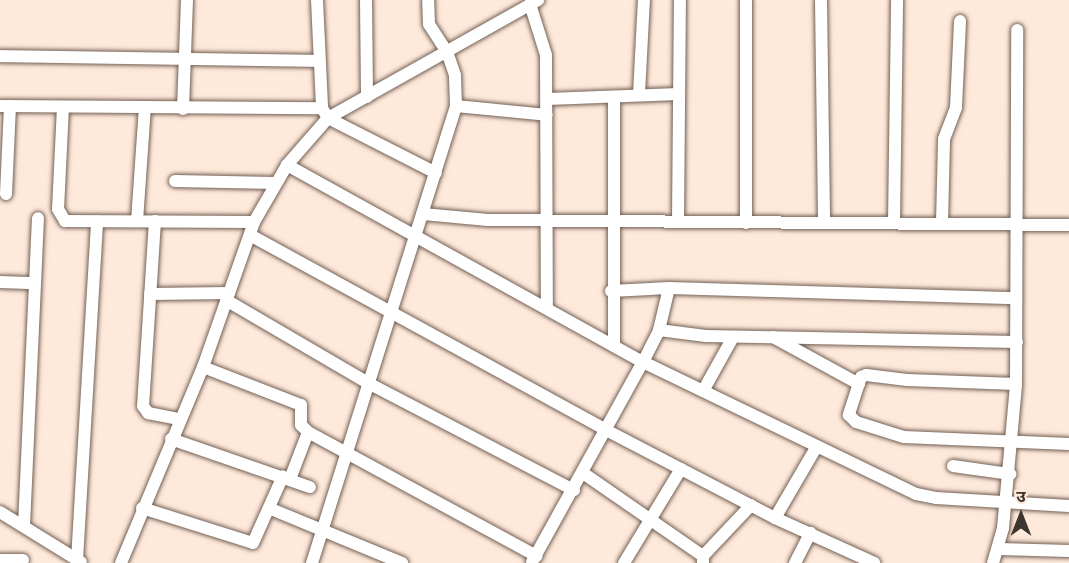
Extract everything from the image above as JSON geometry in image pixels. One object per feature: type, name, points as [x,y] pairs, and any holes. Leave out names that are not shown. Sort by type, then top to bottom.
[{"type":"street","points":[[183,109],[187,0]]},
{"type":"street","points":[[121,563],[142,508],[203,367],[254,222],[275,183],[326,113],[319,61],[317,0]]},
{"type":"street","points":[[366,0],[367,97]]},
{"type":"street","points":[[312,563],[456,106],[457,83],[447,52],[429,24],[428,0]]},
{"type":"street","points":[[639,94],[644,0]]},
{"type":"street","points":[[678,221],[680,0]]},
{"type":"street","points":[[746,0],[746,223]]},
{"type":"street","points":[[820,0],[824,221]]},
{"type":"street","points":[[894,222],[897,0]]},
{"type":"street","points":[[6,194],[5,106],[145,107],[326,113],[367,97],[534,2],[545,45],[547,308]]},
{"type":"street","points":[[942,223],[945,132],[956,107],[960,21]]},
{"type":"street","points":[[993,563],[1000,549],[1010,474],[1016,384],[1017,30]]},
{"type":"street","points":[[0,56],[185,61],[319,61]]},
{"type":"street","points":[[547,99],[679,94]]},
{"type":"street","points":[[614,97],[611,291],[614,346]]},
{"type":"street","points":[[63,106],[59,215],[65,221],[254,222]]},
{"type":"street","points":[[456,106],[547,115]]},
{"type":"street","points":[[137,221],[145,107]]},
{"type":"street","points":[[326,113],[436,173]]},
{"type":"street","points":[[287,165],[643,362],[926,497],[1006,504],[1069,506]]},
{"type":"street","points":[[175,181],[275,183]]},
{"type":"street","points":[[423,214],[548,220],[1069,225]]},
{"type":"street","points":[[24,526],[38,218]]},
{"type":"street","points":[[155,221],[143,406],[148,413],[180,419]]},
{"type":"street","points":[[0,512],[79,561],[98,222]]},
{"type":"street","points":[[250,235],[606,430],[775,518],[874,563]]},
{"type":"street","points":[[0,282],[35,284]]},
{"type":"street","points":[[611,291],[669,288],[1016,298]]},
{"type":"street","points":[[203,367],[301,405],[301,425],[308,432],[347,452],[534,560],[659,330],[669,288]]},
{"type":"street","points":[[150,294],[227,297],[370,384],[574,490]]},
{"type":"street","points":[[659,330],[733,337],[1017,342]]},
{"type":"street","points":[[771,336],[859,384]]},
{"type":"street","points":[[702,391],[733,337]]},
{"type":"street","points":[[1016,384],[907,380],[866,375],[859,384],[849,415],[856,422],[904,437],[1013,444],[1069,444]]},
{"type":"street","points":[[142,508],[247,543],[257,539],[308,432]]},
{"type":"street","points":[[171,439],[310,487]]},
{"type":"street","points":[[775,518],[817,446]]},
{"type":"street","points":[[953,466],[1010,474]]},
{"type":"street","points":[[624,563],[681,469]]},
{"type":"street","points":[[583,473],[651,520],[703,560],[751,505]]},
{"type":"street","points":[[271,509],[402,563]]},
{"type":"street","points":[[795,563],[810,533]]},
{"type":"street","points":[[1000,549],[1069,551]]},
{"type":"street","points":[[0,560],[23,560]]}]
